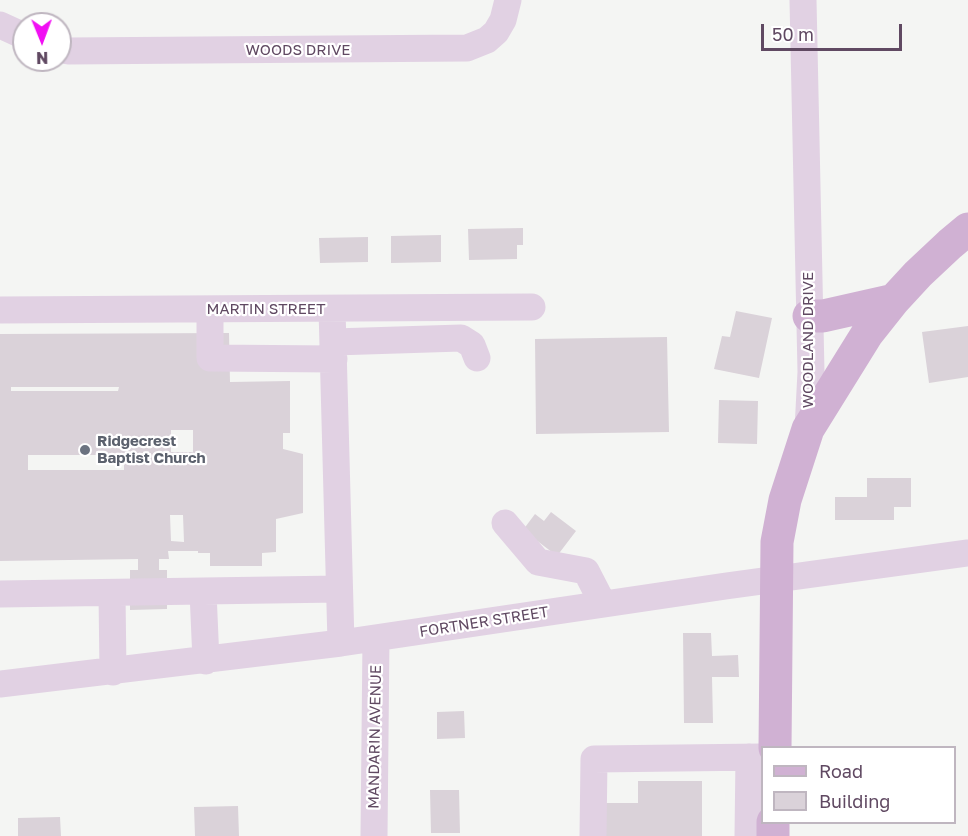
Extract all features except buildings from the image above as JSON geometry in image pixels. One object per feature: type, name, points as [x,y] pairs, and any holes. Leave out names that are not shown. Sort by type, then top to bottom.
[{"type":"main road","points":[[808,429],[867,334],[894,300],[918,273],[968,229]]},
{"type":"main road","points":[[809,316],[823,316],[894,300]]},
{"type":"main road","name":"WOODLAND DRIVE","points":[[763,746],[777,579],[777,542],[785,500],[808,429]]},
{"type":"street","name":"WOODS DRIVE","points":[[72,51],[467,48],[487,40],[496,32],[503,21],[508,0]]},
{"type":"street","name":"WOODLAND DRIVE","points":[[803,0],[811,372],[808,429]]},
{"type":"street","name":"MARTIN STREET","points":[[0,310],[532,307]]},
{"type":"street","points":[[210,309],[210,358],[461,339],[472,345],[477,358]]},
{"type":"street","points":[[332,309],[341,643]]},
{"type":"street","points":[[505,523],[538,562],[586,571],[603,604]]},
{"type":"street","name":"FORTNER STREET","points":[[0,684],[341,643],[968,553]]},
{"type":"street","points":[[0,594],[339,589]]},
{"type":"street","points":[[203,592],[206,661]]},
{"type":"street","points":[[112,594],[113,672]]},
{"type":"street","name":"MANDARIN AVENUE","points":[[374,836],[376,638]]},
{"type":"street","points":[[593,836],[594,759],[761,754]]},
{"type":"street","points":[[748,836],[761,760]]},
{"type":"place","name":"Ridgecrest Baptist Church","points":[[85,450]]}]
